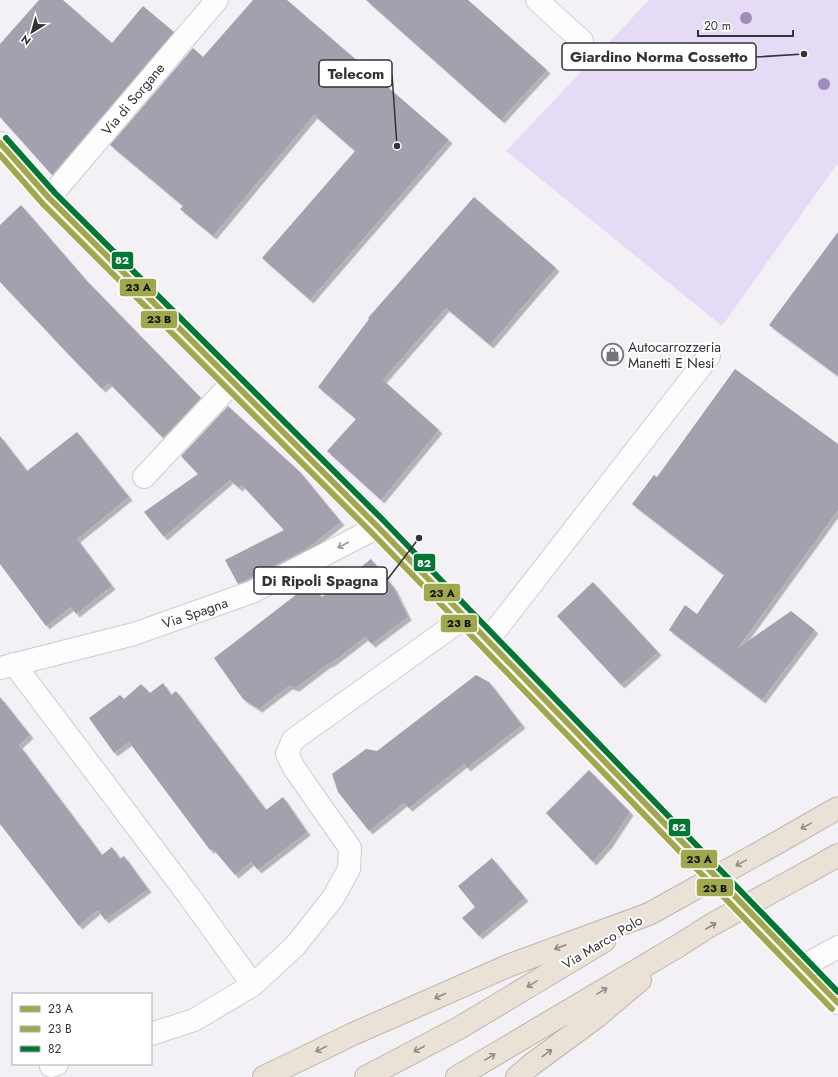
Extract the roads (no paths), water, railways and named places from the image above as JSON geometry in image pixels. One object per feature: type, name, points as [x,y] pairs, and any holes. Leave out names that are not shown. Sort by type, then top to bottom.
[{"type":"highway","name":"Via Marco Polo","points":[[366,1077],[459,1028],[649,914],[838,808]]},
{"type":"highway","points":[[457,1077],[678,946],[710,925],[838,855]]},
{"type":"highway","points":[[264,1077],[353,1034],[510,965],[649,914]]},
{"type":"highway","points":[[517,1077],[606,1009],[678,946]]},
{"type":"street","name":"Via di Sorgane","points":[[49,198],[217,0]]},
{"type":"street","points":[[537,0],[582,41]]},
{"type":"street","points":[[0,143],[49,198],[378,527],[683,843]]},
{"type":"street","points":[[488,640],[709,356]]},
{"type":"street","points":[[144,477],[233,382]]},
{"type":"street","name":"Via Spagna","points":[[7,666],[134,634],[252,592],[378,527]]},
{"type":"street","points":[[152,1034],[194,1020],[253,985],[295,946],[333,898],[349,869],[350,848],[294,768],[287,754],[293,740],[465,617]]},
{"type":"street","points":[[7,666],[189,896],[253,985]]},
{"type":"street","points":[[764,927],[838,1003]]},
{"type":"street","points":[[802,967],[838,947]]},
{"type":"tunnel","points":[[683,843],[764,927]]},
{"type":"place","name":"Giardino Norma Cossetto","points":[[804,54]]},
{"type":"place","name":"Telecom","points":[[397,146]]},
{"type":"place","name":"Autocarrozzeria Manetti E Nesi","points":[[613,355]]},
{"type":"place","name":"Di Ripoli Spagna","points":[[419,538]]}]
